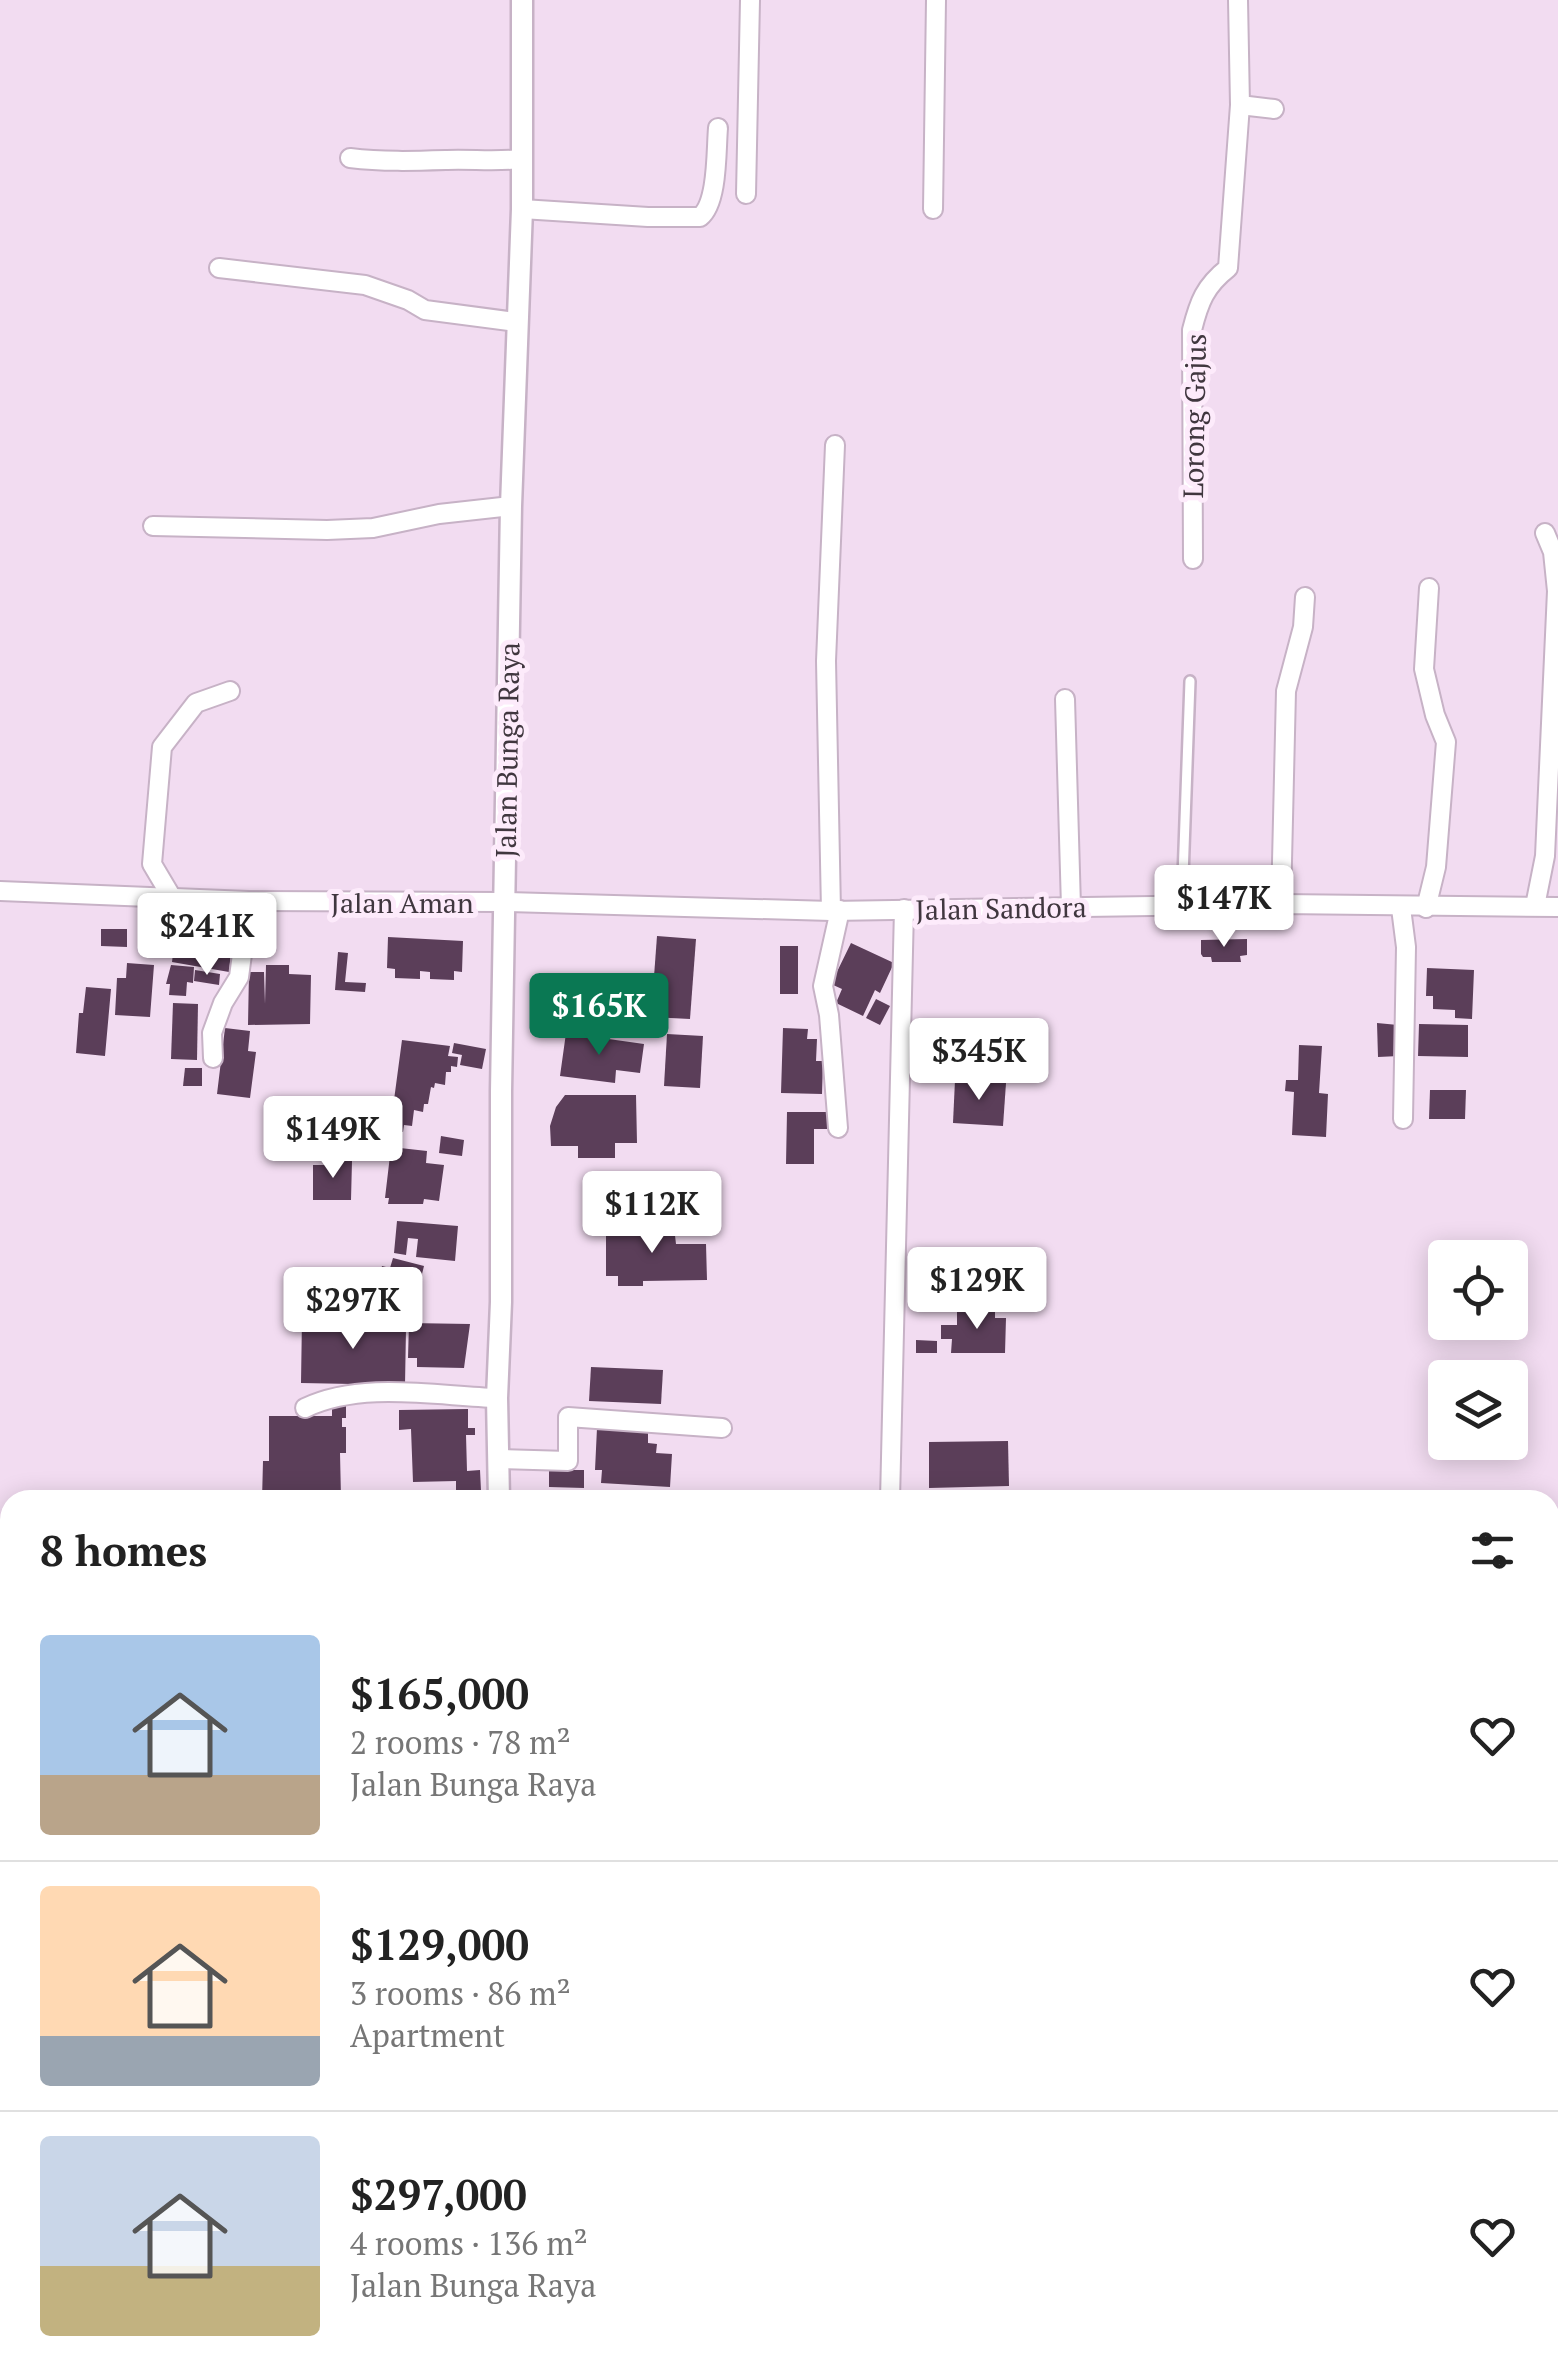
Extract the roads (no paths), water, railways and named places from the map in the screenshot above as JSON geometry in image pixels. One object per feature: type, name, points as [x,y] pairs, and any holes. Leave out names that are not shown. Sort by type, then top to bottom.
[{"type":"street","name":"Jalan Bunga Raya","points":[[499,1490],[496,1398],[501,1302],[511,506],[522,208],[522,0]]},
{"type":"street","points":[[746,194],[750,0]]},
{"type":"street","points":[[933,209],[936,0]]},
{"type":"street","name":"Lorong Gajus","points":[[1193,559],[1192,330],[1200,297],[1210,282],[1228,268],[1240,105],[1238,0]]},
{"type":"street","points":[[1240,105],[1274,109]]},
{"type":"street","points":[[522,208],[700,217],[711,201],[718,128]]},
{"type":"street","points":[[350,158],[486,163],[520,158]]},
{"type":"street","points":[[219,268],[365,285],[425,310],[516,322]]},
{"type":"street","points":[[835,446],[826,662],[836,911],[823,986],[838,1128]]},
{"type":"street","points":[[153,526],[373,528],[439,514],[511,506]]},
{"type":"street","points":[[1535,906],[1545,856],[1558,590],[1553,552],[1545,533]]},
{"type":"street","points":[[1426,908],[1436,867],[1446,742],[1424,669],[1429,588]]},
{"type":"street","points":[[1281,904],[1286,692],[1305,597]]},
{"type":"street","points":[[171,896],[152,864],[162,747],[196,703],[230,691]]},
{"type":"street","points":[[1065,699],[1070,907]]},
{"type":"street","name":"Jalan Aman","points":[[0,891],[249,901],[504,902]]},
{"type":"street","points":[[213,1058],[212,1034],[239,978],[249,901]]},
{"type":"street","name":"Jalan Sandora","points":[[504,902],[836,911],[1281,904],[1558,907]]},
{"type":"street","points":[[1401,908],[1406,947],[1403,1119]]},
{"type":"street","points":[[890,1490],[904,909]]},
{"type":"street","points":[[305,1408],[322,1400],[352,1395],[496,1398]]},
{"type":"street","points":[[498,1460],[568,1461],[568,1417],[722,1428]]},
{"type":"lane","points":[[1182,906],[1190,681]]}]
